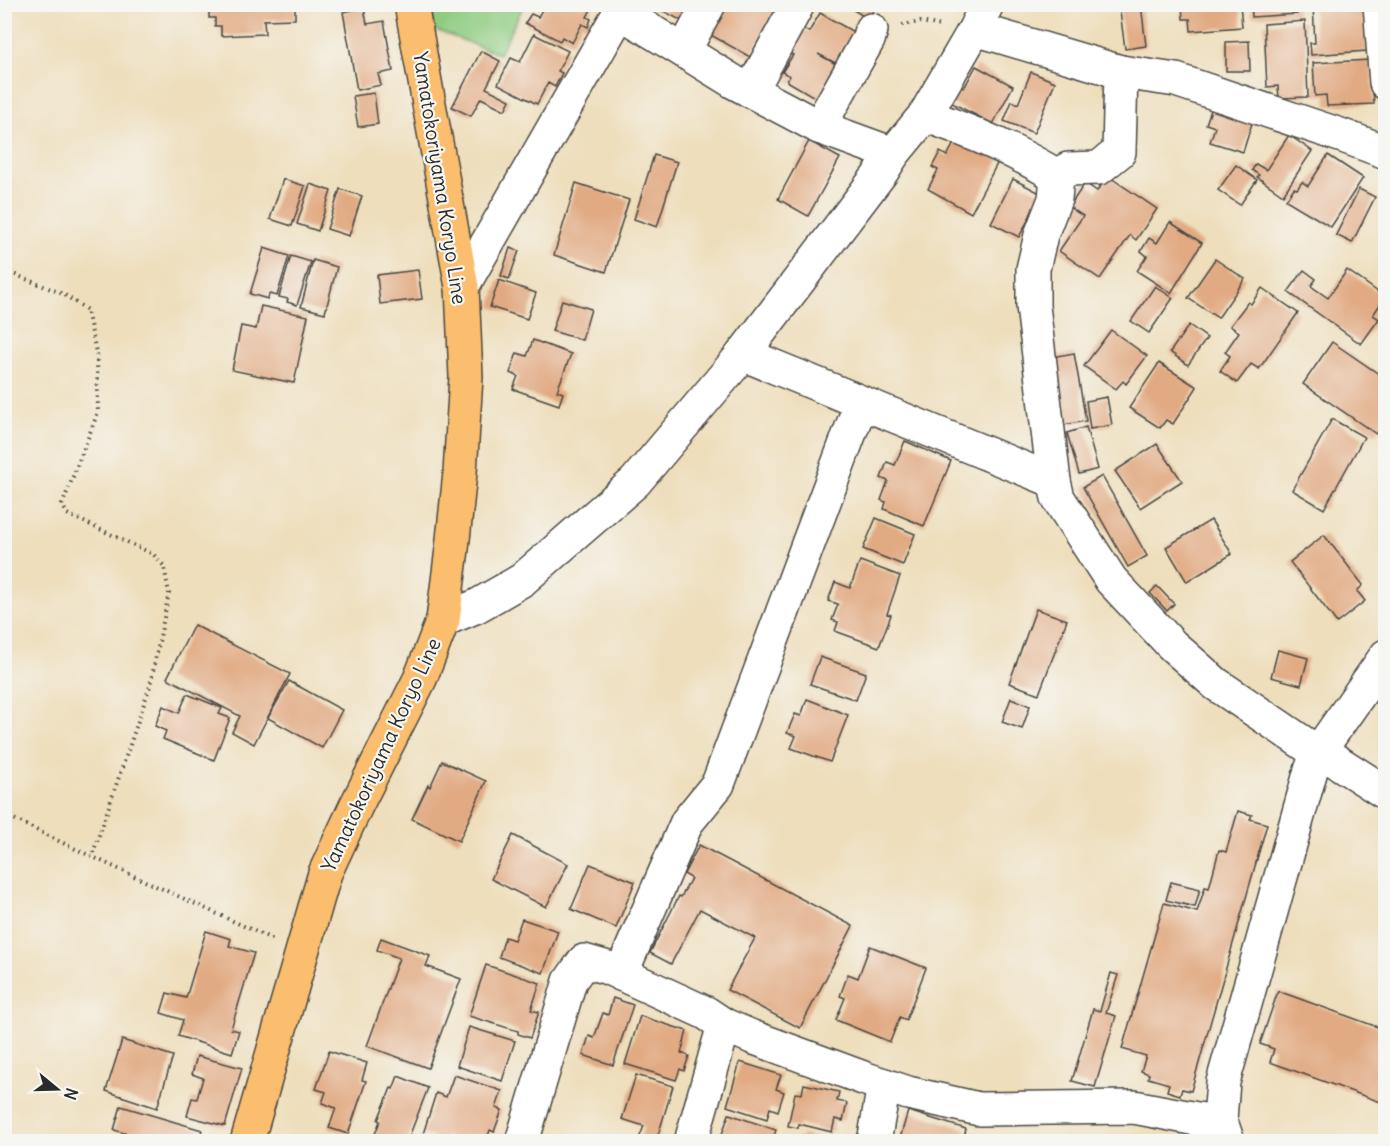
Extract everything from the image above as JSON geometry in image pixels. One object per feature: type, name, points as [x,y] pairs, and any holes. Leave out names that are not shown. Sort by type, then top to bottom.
[{"type":"main road","name":"Yamatokoriyama Koryo Line","points":[[247,1142],[325,873],[420,679],[443,620],[460,473],[466,377],[462,287],[411,4]]},
{"type":"street","points":[[684,51],[709,4]]},
{"type":"street","points":[[751,91],[798,4]]},
{"type":"street","points":[[1380,4],[1386,83]]},
{"type":"street","points":[[462,287],[620,8],[684,51],[751,91],[819,127],[893,154]]},
{"type":"street","points":[[443,620],[477,606],[522,580],[635,482],[743,354],[893,154],[925,115],[981,17],[1121,72],[1176,80],[1386,152]]},
{"type":"street","points":[[819,127],[868,40],[871,30]]},
{"type":"street","points":[[1057,176],[1068,169],[1099,168],[1119,152],[1121,72]]},
{"type":"street","points":[[925,115],[1034,162],[1057,176]]},
{"type":"street","points":[[1057,176],[1055,199],[1041,235],[1033,269],[1033,297],[1054,481],[1058,498],[1111,580],[1172,645],[1216,684],[1318,753],[1336,761],[1386,793]]},
{"type":"street","points":[[743,354],[1054,481]]},
{"type":"street","points":[[621,974],[687,822],[718,784],[861,403]]},
{"type":"street","points":[[522,1142],[570,981],[584,961],[608,968],[706,1013],[724,1025],[762,1041],[908,1093],[979,1109],[1134,1107],[1202,1120],[1224,1130],[1223,1082],[1311,770],[1318,753],[1386,656]]},
{"type":"street","points":[[691,1142],[724,1025]]},
{"type":"street","points":[[874,1142],[884,1085]]},
{"type":"path","points":[[871,30],[921,22],[961,30],[981,17]]},
{"type":"path","points":[[4,270],[63,294],[87,310],[97,357],[98,412],[62,505],[67,514],[153,554],[164,566],[169,593],[150,686],[92,856]]},
{"type":"path","points":[[4,814],[61,843],[286,945],[302,950]]},
{"type":"green space","points":[[427,5],[524,5],[499,54],[430,28]]},
{"type":"building","points":[[209,4],[295,4],[295,19],[264,20],[265,34],[221,36],[221,26],[215,26],[215,18],[209,18]]},
{"type":"building","points":[[545,4],[594,4],[587,17],[591,19],[588,27],[582,24],[572,43],[562,37],[560,41],[525,23],[531,14],[538,17]]},
{"type":"building","points":[[645,4],[691,4],[682,21]]},
{"type":"building","points":[[722,4],[777,4],[776,7],[778,7],[750,57],[709,34]]},
{"type":"building","points":[[844,4],[877,4],[868,19]]},
{"type":"building","points":[[1119,4],[1141,4],[1146,46],[1125,49]]},
{"type":"building","points":[[1182,4],[1240,4],[1242,27],[1191,31],[1190,19],[1183,19]]},
{"type":"building","points":[[1251,4],[1296,4],[1297,14],[1252,17]]},
{"type":"building","points":[[1364,4],[1367,51],[1311,55],[1310,43],[1315,43],[1313,6]]},
{"type":"building","points":[[364,8],[367,24],[384,21],[393,71],[378,74],[381,85],[357,90],[343,12]]},
{"type":"building","points":[[820,13],[859,35],[843,67],[818,54],[843,68],[823,102],[787,81],[790,76],[782,72],[793,55],[789,53],[803,29],[809,32]]},
{"type":"building","points":[[1305,21],[1308,97],[1279,98],[1278,86],[1267,87],[1264,24]]},
{"type":"building","points":[[534,34],[568,51],[558,71],[562,73],[555,87],[548,83],[537,104],[498,84],[511,58],[520,62]]},
{"type":"building","points":[[1249,41],[1250,71],[1226,71],[1226,42]]},
{"type":"building","points":[[481,51],[500,61],[486,88],[510,100],[505,110],[481,98],[471,116],[452,107]]},
{"type":"building","points":[[1371,60],[1374,104],[1327,106],[1326,95],[1315,96],[1313,63]]},
{"type":"building","points":[[976,66],[1013,86],[993,124],[950,102],[959,85],[964,88]]},
{"type":"building","points":[[1031,72],[1055,82],[1034,133],[1004,121],[1012,101],[1018,104]]},
{"type":"building","points":[[374,93],[378,124],[358,127],[353,96]]},
{"type":"building","points":[[1212,107],[1253,120],[1243,152],[1210,142],[1215,127],[1206,124]]},
{"type":"building","points":[[1289,135],[1312,151],[1283,195],[1257,177],[1259,175],[1252,170],[1256,164],[1266,170]]},
{"type":"building","points":[[957,138],[999,160],[971,213],[928,189],[938,170],[932,167],[940,152],[947,156]]},
{"type":"building","points":[[809,141],[840,158],[808,216],[778,199]]},
{"type":"building","points":[[654,155],[677,162],[657,227],[634,219]]},
{"type":"building","points":[[1328,155],[1363,178],[1331,227],[1286,200],[1294,188],[1297,189],[1302,182],[1308,186]]},
{"type":"building","points":[[1236,165],[1257,180],[1240,205],[1218,190]]},
{"type":"building","points":[[1108,176],[1157,209],[1136,240],[1130,235],[1100,279],[1059,251],[1083,216],[1069,207],[1085,183],[1097,191]]},
{"type":"building","points":[[283,179],[305,186],[292,226],[270,219]]},
{"type":"building","points":[[1013,179],[1042,194],[1019,237],[991,223]]},
{"type":"building","points":[[576,183],[629,200],[606,272],[554,255]]},
{"type":"building","points":[[310,184],[331,191],[318,231],[297,224]]},
{"type":"building","points":[[340,189],[362,196],[349,236],[327,229]]},
{"type":"building","points":[[1359,189],[1375,197],[1352,243],[1336,235]]},
{"type":"building","points":[[1170,222],[1202,243],[1171,293],[1137,271],[1147,256],[1141,251],[1149,238],[1157,243]]},
{"type":"building","points":[[264,248],[289,256],[277,296],[269,294],[268,299],[250,294]]},
{"type":"building","points":[[510,248],[519,251],[509,279],[501,276]]},
{"type":"building","points":[[291,256],[311,262],[297,305],[287,302],[288,299],[279,297]]},
{"type":"building","points":[[1215,259],[1245,279],[1218,318],[1188,298]]},
{"type":"building","points":[[313,260],[337,267],[325,313],[301,307]]},
{"type":"building","points":[[418,270],[422,299],[380,304],[377,275]]},
{"type":"building","points":[[1304,270],[1316,279],[1311,286],[1328,298],[1347,270],[1385,297],[1373,315],[1379,319],[1361,344],[1288,292]]},
{"type":"building","points":[[499,280],[536,293],[527,319],[490,307]]},
{"type":"building","points":[[1155,286],[1173,298],[1149,333],[1131,321]]},
{"type":"building","points":[[1262,288],[1298,313],[1259,369],[1251,364],[1237,383],[1220,371],[1230,356],[1225,352],[1239,332],[1230,326],[1248,302],[1251,304]]},
{"type":"building","points":[[562,300],[591,309],[582,340],[552,331]]},
{"type":"building","points":[[261,306],[308,316],[294,383],[232,370],[241,326],[256,329]]},
{"type":"building","points":[[1189,325],[1207,338],[1188,365],[1170,352]]},
{"type":"building","points":[[1111,330],[1147,356],[1126,384],[1123,381],[1116,389],[1084,366]]},
{"type":"building","points":[[533,340],[571,354],[557,391],[563,393],[559,405],[513,389],[518,376],[510,373],[517,353],[527,356]]},
{"type":"building","points":[[1332,342],[1386,379],[1386,419],[1376,434],[1303,384]]},
{"type":"building","points":[[1074,353],[1086,421],[1064,425],[1051,357]]},
{"type":"building","points":[[1159,363],[1197,387],[1173,424],[1166,420],[1160,428],[1129,408]]},
{"type":"building","points":[[1107,397],[1112,425],[1090,429],[1086,401]]},
{"type":"building","points":[[1332,419],[1364,437],[1324,509],[1292,490]]},
{"type":"building","points":[[1086,427],[1098,469],[1079,474],[1067,433]]},
{"type":"building","points":[[905,441],[951,461],[924,526],[884,509],[886,502],[881,500],[888,481],[881,478],[887,462],[895,465]]},
{"type":"building","points":[[1157,444],[1182,481],[1140,508],[1115,471]]},
{"type":"building","points":[[1102,476],[1147,556],[1128,567],[1083,487]]},
{"type":"building","points":[[876,518],[915,534],[903,565],[863,549]]},
{"type":"building","points":[[1211,520],[1232,554],[1187,582],[1166,547]]},
{"type":"building","points":[[1324,535],[1363,585],[1357,591],[1365,601],[1337,623],[1290,562]]},
{"type":"building","points":[[860,561],[900,576],[887,614],[891,615],[879,647],[835,631],[838,622],[832,620],[838,604],[828,601],[835,582],[850,588]]},
{"type":"building","points":[[1157,586],[1174,604],[1167,611],[1150,593]]},
{"type":"building","points":[[1036,609],[1067,620],[1039,694],[1009,683]]},
{"type":"building","points":[[194,625],[290,674],[254,744],[232,732],[240,716],[167,678]]},
{"type":"building","points":[[1278,650],[1308,658],[1301,685],[1271,677]]},
{"type":"building","points":[[820,657],[866,673],[856,700],[810,684]]},
{"type":"building","points":[[289,681],[342,710],[322,748],[268,718]]},
{"type":"building","points":[[187,694],[222,708],[219,714],[230,718],[214,760],[163,739],[166,731],[155,726],[163,706],[179,713]]},
{"type":"building","points":[[1011,698],[1030,706],[1022,729],[1002,722]]},
{"type":"building","points":[[807,699],[848,715],[830,762],[791,748],[796,736],[787,733],[795,714],[801,716]]},
{"type":"building","points":[[442,761],[486,781],[459,841],[412,819]]},
{"type":"building","points":[[1238,811],[1252,815],[1250,819],[1267,824],[1191,1091],[1182,1089],[1180,1095],[1167,1091],[1169,1084],[1148,1078],[1149,1074],[1141,1071],[1146,1056],[1122,1049],[1164,903],[1197,912],[1205,887],[1209,888],[1219,850],[1226,852]]},
{"type":"building","points":[[513,835],[568,864],[546,907],[491,879]]},
{"type":"building","points":[[699,845],[853,926],[800,1028],[727,990],[755,938],[700,909],[671,964],[650,953],[679,896],[681,897],[691,878],[684,874]]},
{"type":"building","points":[[590,864],[635,882],[616,928],[571,909]]},
{"type":"building","points":[[1171,882],[1200,889],[1195,907],[1166,900]]},
{"type":"building","points":[[522,919],[558,931],[543,973],[499,957],[505,937],[514,940]]},
{"type":"building","points":[[206,931],[231,939],[229,946],[254,953],[231,1029],[239,1031],[232,1053],[178,1036],[183,1020],[161,1013],[167,993],[186,998]]},
{"type":"building","points":[[381,938],[430,956],[426,966],[461,979],[428,1068],[367,1046],[399,958],[377,950]]},
{"type":"building","points":[[870,946],[926,968],[906,1020],[900,1017],[890,1042],[836,1020],[845,998],[840,996],[848,974],[858,978]]},
{"type":"building","points":[[486,965],[540,983],[531,1010],[539,1012],[530,1038],[518,1034],[518,1031],[469,1016]]},
{"type":"building","points":[[1111,973],[1118,975],[1106,1013],[1116,1016],[1095,1087],[1072,1081],[1093,1009],[1100,1011]]},
{"type":"building","points":[[1278,991],[1386,1030],[1386,1104],[1270,1062],[1274,1049],[1260,1044]]},
{"type":"building","points":[[613,998],[633,1005],[613,1065],[583,1055],[589,1036],[594,1038],[603,1013],[608,1015]]},
{"type":"building","points":[[640,1016],[687,1031],[681,1053],[689,1056],[684,1071],[680,1069],[676,1080],[625,1064]]},
{"type":"building","points":[[469,1027],[515,1041],[502,1081],[457,1066]]},
{"type":"building","points":[[122,1040],[173,1056],[157,1108],[106,1091]]},
{"type":"building","points":[[329,1051],[367,1063],[362,1080],[366,1081],[348,1134],[329,1128],[336,1108],[322,1103],[326,1092],[316,1089]]},
{"type":"building","points":[[197,1056],[242,1068],[225,1126],[187,1116],[192,1098],[197,1099],[203,1078],[192,1074]]},
{"type":"building","points":[[740,1062],[781,1075],[776,1089],[784,1092],[778,1111],[770,1108],[767,1119],[727,1106]]},
{"type":"building","points":[[454,1075],[502,1091],[496,1108],[502,1110],[494,1132],[490,1130],[486,1142],[473,1137],[472,1142],[461,1142],[445,1136],[444,1141],[423,1134],[436,1093],[446,1097]]},
{"type":"building","points":[[636,1075],[673,1086],[656,1142],[638,1141],[644,1126],[622,1119]]},
{"type":"building","points":[[398,1076],[428,1088],[407,1142],[372,1142],[380,1121],[378,1120]]},
{"type":"building","points":[[804,1084],[839,1092],[837,1101],[847,1103],[843,1121],[835,1119],[832,1132],[799,1124],[798,1128],[788,1126],[795,1093],[802,1094]]},
{"type":"building","points":[[121,1106],[202,1130],[198,1142],[154,1142],[114,1130]]},
{"type":"building","points":[[908,1111],[966,1129],[963,1142],[899,1142]]},
{"type":"building","points":[[729,1114],[776,1130],[772,1142],[712,1142],[715,1135],[721,1137]]},
{"type":"building","points":[[802,1135],[827,1141],[827,1142],[801,1142]]}]
